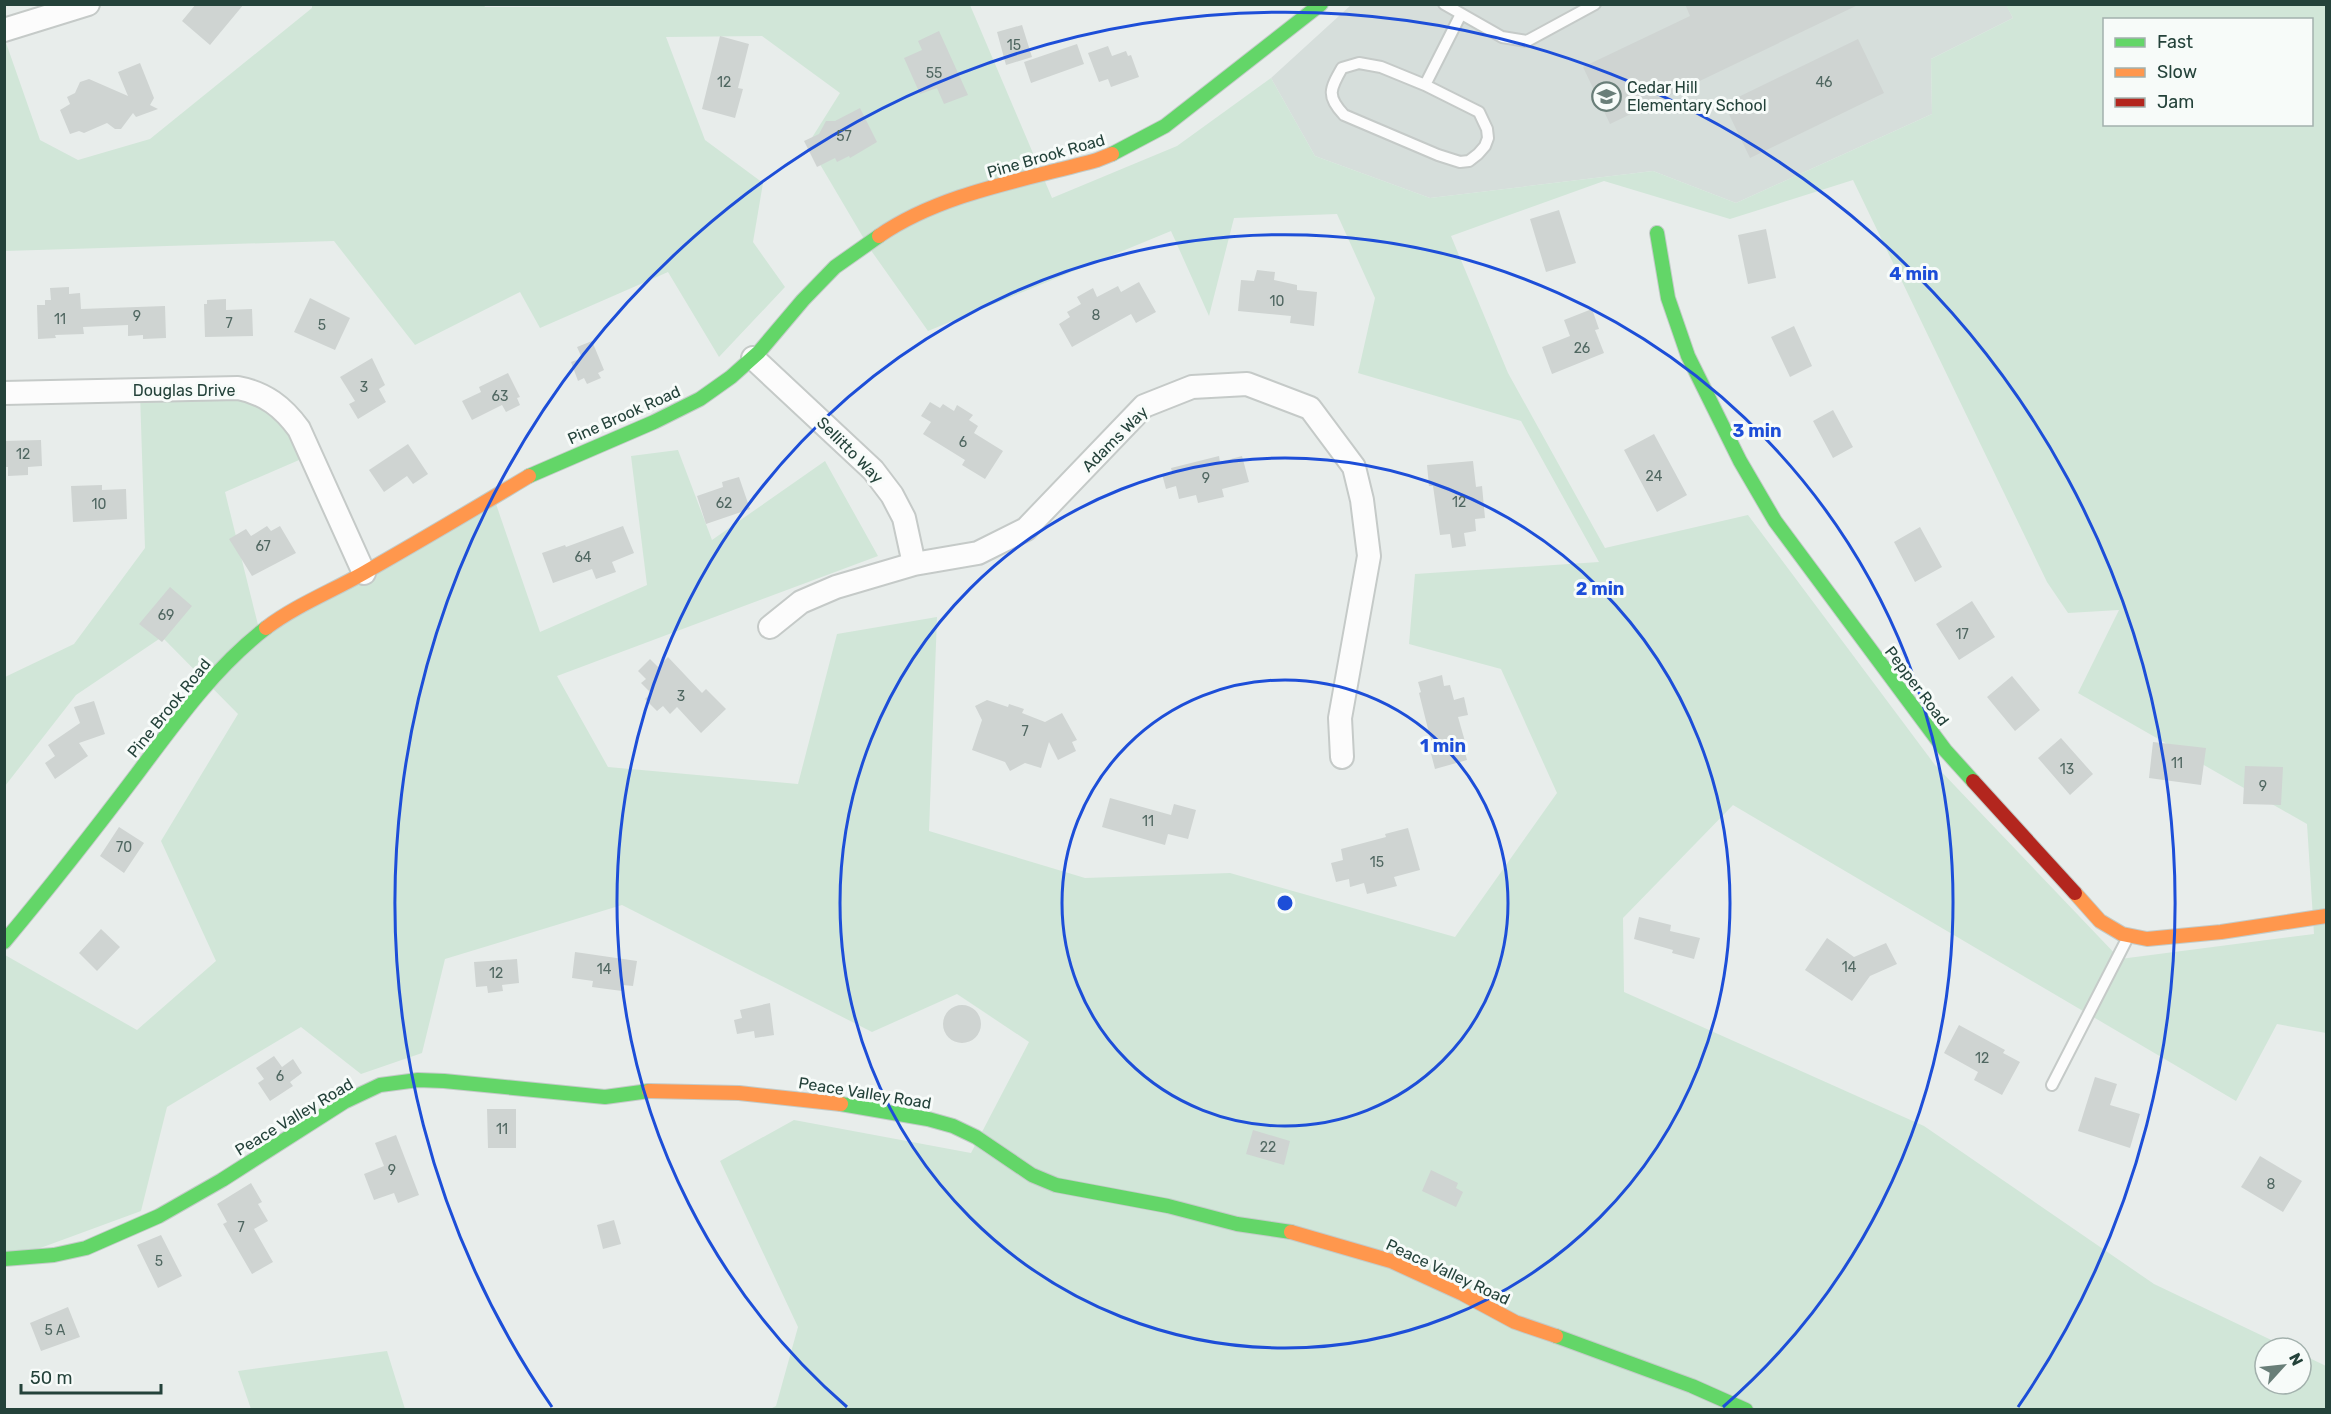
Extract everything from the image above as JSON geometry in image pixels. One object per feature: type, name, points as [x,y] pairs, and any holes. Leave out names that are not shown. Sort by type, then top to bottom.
[{"type":"street","points":[[4,30],[88,4]]},
{"type":"street","name":"Pine Brook Road","points":[[4,942],[59,877],[201,690],[246,643],[284,614],[364,573],[538,471],[654,422],[700,399],[731,377],[753,357],[835,267],[888,230],[922,211],[957,198],[1097,160],[1132,146],[1165,126],[1321,4]]},
{"type":"street","name":"Pepper Road","points":[[1657,232],[1668,298],[1688,356],[1740,461],[1774,521],[1945,750],[2100,921],[2128,936],[2147,939],[2221,933],[2326,916]]},
{"type":"street","name":"Sellitto Way","points":[[753,357],[873,470],[892,495],[904,518],[914,564]]},
{"type":"street","name":"Adams Way","points":[[770,627],[801,602],[836,587],[914,564],[978,553],[1026,529],[1144,406],[1192,387],[1247,384],[1310,408],[1354,467],[1362,500],[1369,556],[1340,718],[1342,756]]},
{"type":"street","name":"Douglas Drive","points":[[4,393],[238,388],[262,395],[283,409],[299,429],[364,573]]},
{"type":"street","name":"Peace Valley Road","points":[[4,1259],[54,1256],[86,1248],[121,1234],[159,1216],[222,1180],[344,1102],[380,1085],[418,1080],[444,1081],[605,1097],[654,1090],[739,1093],[862,1106],[928,1119],[953,1126],[976,1137],[1032,1175],[1056,1185],[1168,1206],[1237,1224],[1300,1233],[1391,1261],[1463,1294],[1515,1322],[1640,1366],[1746,1410]]},
{"type":"lane","points":[[1444,4],[1502,37],[1527,41],[1595,4]]},
{"type":"lane","points":[[1425,85],[1461,14]]},
{"type":"lane","points":[[1359,63],[1382,67],[1425,85],[1479,112],[1487,129],[1488,138],[1485,146],[1469,161],[1460,162],[1438,155],[1344,115],[1333,104],[1331,93],[1342,68],[1359,63]]},
{"type":"lane","points":[[2052,1085],[2128,936]]},
{"type":"shaded area","name":"Cedar Hill Elementary School","points":[[2006,4],[2013,18],[1931,59],[1932,114],[1736,203],[1653,171],[1430,198],[1315,156],[1271,78],[1351,5]]},
{"type":"green space","points":[[483,4],[485,7],[970,5],[1052,198],[1177,146],[1271,78],[1315,156],[1430,198],[1653,171],[1736,203],[1932,114],[1931,59],[2013,18],[2006,5],[2326,5],[2326,1033],[2277,1024],[2236,1101],[1733,805],[1623,918],[1624,992],[1924,1126],[2154,1284],[2263,1336],[2253,1336],[2253,1396],[2313,1396],[2313,1360],[2326,1366],[2326,1409],[770,1409],[776,1406],[798,1327],[720,1161],[794,1120],[971,1153],[1029,1042],[957,994],[872,1032],[622,905],[445,959],[422,1053],[361,1074],[301,1027],[167,1107],[141,1211],[5,1261],[5,955],[137,1030],[216,961],[161,841],[238,714],[162,637],[76,695],[5,786],[5,677],[74,644],[145,548],[140,393],[275,404],[313,454],[225,492],[260,633],[496,504],[540,632],[647,585],[631,456],[678,450],[712,540],[825,461],[878,556],[557,676],[608,767],[798,784],[837,634],[937,617],[929,831],[1085,878],[1230,873],[1455,937],[1557,793],[1501,669],[1409,644],[1415,574],[1599,562],[1521,421],[1358,373],[1375,298],[1337,214],[1234,218],[1209,316],[1171,231],[928,331],[870,249],[808,144],[840,93],[762,36],[666,37],[705,140],[763,183],[753,242],[785,287],[719,357],[668,272],[540,328],[520,292],[415,345],[334,241],[5,251],[4,37],[40,140],[78,160],[150,139],[312,8],[312,5]],"holes":[[[1853,180],[2047,582],[2068,613],[2119,610],[2078,693],[2307,824],[2314,934],[2120,959],[1935,765],[1748,515],[1605,548],[1508,373],[1451,236],[1604,181],[1730,219]]]},
{"type":"green space","points":[[387,1351],[405,1409],[251,1409],[238,1371]]},
{"type":"building","points":[[196,4],[244,4],[210,45],[182,21]]},
{"type":"building","points":[[1685,4],[1860,4],[1610,124],[1583,67],[1690,16]]},
{"type":"building","points":[[1022,25],[1032,57],[1006,65],[997,32]]},
{"type":"building","points":[[939,31],[968,95],[944,104],[937,88],[920,94],[904,58],[922,50],[918,41]]},
{"type":"building","points":[[720,36],[749,44],[738,88],[743,89],[735,118],[702,109]]},
{"type":"building","points":[[1858,39],[1884,93],[1750,158],[1724,104]]},
{"type":"building","points":[[1077,44],[1084,64],[1031,83],[1024,62]]},
{"type":"building","points":[[1108,46],[1112,56],[1126,51],[1128,56],[1131,55],[1139,77],[1111,87],[1108,79],[1099,82],[1088,53]]},
{"type":"building","points":[[140,63],[154,98],[150,105],[158,109],[136,117],[133,113],[121,129],[115,129],[107,123],[84,133],[79,131],[70,134],[60,110],[70,104],[67,97],[75,93],[80,82],[89,79],[128,96],[118,72]]},
{"type":"building","points":[[860,108],[877,142],[850,158],[849,156],[837,162],[835,158],[817,167],[804,141],[819,134],[826,121],[835,121]]},
{"type":"building","points":[[1559,210],[1576,263],[1546,272],[1530,219]]},
{"type":"building","points":[[1766,229],[1776,278],[1748,284],[1738,235]]},
{"type":"building","points":[[1257,270],[1275,272],[1274,280],[1297,285],[1297,290],[1317,292],[1314,326],[1290,323],[1291,316],[1238,311],[1241,280],[1254,281]]},
{"type":"building","points":[[1139,282],[1156,312],[1136,323],[1131,314],[1072,347],[1059,324],[1070,317],[1067,312],[1081,304],[1077,297],[1093,288],[1097,297],[1118,286],[1121,292]]},
{"type":"building","points":[[69,287],[69,294],[80,293],[81,309],[165,306],[166,338],[143,339],[143,335],[128,336],[128,325],[83,327],[84,334],[55,335],[56,338],[38,339],[37,305],[45,305],[45,300],[51,300],[50,288]]},
{"type":"building","points":[[310,298],[350,318],[335,350],[294,332]]},
{"type":"building","points":[[226,299],[226,310],[252,309],[253,336],[205,337],[204,304],[207,304],[207,300]]},
{"type":"building","points":[[1592,309],[1599,329],[1595,330],[1604,353],[1552,374],[1542,347],[1570,336],[1564,320]]},
{"type":"building","points":[[1794,326],[1812,366],[1790,377],[1771,337]]},
{"type":"building","points":[[592,341],[604,370],[598,373],[601,378],[587,384],[584,378],[578,381],[571,362],[582,358],[577,347]]},
{"type":"building","points":[[372,358],[385,385],[379,389],[386,402],[358,419],[349,404],[355,401],[340,377]]},
{"type":"building","points":[[508,373],[520,397],[517,398],[520,405],[506,412],[502,405],[472,420],[462,401],[481,392],[479,387]]},
{"type":"building","points":[[930,402],[940,408],[943,404],[954,411],[957,405],[973,415],[969,420],[978,426],[974,433],[1003,451],[985,479],[962,465],[965,460],[923,434],[931,422],[921,416]]},
{"type":"building","points":[[1833,410],[1853,447],[1833,458],[1813,421]]},
{"type":"building","points":[[1654,434],[1687,495],[1657,512],[1624,450]]},
{"type":"building","points":[[41,440],[42,466],[28,467],[28,475],[8,476],[8,467],[4,467],[4,441]]},
{"type":"building","points":[[408,444],[428,474],[413,484],[407,476],[384,492],[369,470]]},
{"type":"building","points":[[1219,456],[1220,462],[1242,456],[1249,482],[1222,489],[1224,497],[1198,503],[1196,495],[1179,499],[1176,486],[1166,489],[1162,474],[1172,472],[1171,468]]},
{"type":"building","points":[[1473,461],[1476,487],[1482,486],[1485,518],[1475,519],[1476,531],[1464,533],[1466,546],[1452,548],[1450,534],[1440,535],[1433,486],[1429,486],[1427,465]]},
{"type":"building","points":[[739,477],[750,509],[706,524],[697,496],[723,487],[722,482]]},
{"type":"building","points":[[102,485],[102,490],[126,489],[127,519],[73,522],[71,486]]},
{"type":"building","points":[[267,526],[271,531],[280,526],[296,553],[252,576],[229,539],[246,529],[251,536]]},
{"type":"building","points":[[623,526],[634,553],[612,562],[616,572],[596,579],[592,569],[553,583],[542,553],[565,545],[566,547]]},
{"type":"building","points":[[1920,527],[1942,567],[1915,582],[1894,542]]},
{"type":"building","points":[[170,587],[192,606],[162,642],[139,624]]},
{"type":"building","points":[[1972,601],[1995,637],[1959,660],[1936,624]]},
{"type":"building","points":[[668,657],[702,693],[706,689],[726,709],[701,733],[677,707],[670,714],[663,706],[657,711],[645,699],[651,693],[641,683],[646,679],[638,671],[650,659],[658,667]]},
{"type":"building","points":[[1442,675],[1444,686],[1450,685],[1454,700],[1464,697],[1468,715],[1458,717],[1466,745],[1463,745],[1467,760],[1435,769],[1418,682]]},
{"type":"building","points":[[2012,676],[2040,710],[2015,731],[1987,697]]},
{"type":"building","points":[[987,700],[1008,707],[1009,704],[1024,709],[1022,713],[1045,722],[1062,713],[1077,740],[1072,742],[1076,751],[1058,760],[1049,742],[1041,768],[1025,763],[1010,771],[1005,762],[972,750],[982,720],[975,706]]},
{"type":"building","points":[[94,701],[105,734],[79,743],[88,756],[55,779],[45,763],[55,756],[48,745],[80,723],[74,707]]},
{"type":"building","points":[[2061,738],[2093,774],[2070,795],[2038,758]]},
{"type":"building","points":[[2153,742],[2206,748],[2201,785],[2149,778]]},
{"type":"building","points":[[2245,766],[2283,767],[2281,805],[2243,804]]},
{"type":"building","points":[[1110,798],[1171,815],[1174,804],[1196,810],[1188,839],[1168,834],[1165,845],[1102,827]]},
{"type":"building","points":[[119,827],[144,843],[124,873],[100,856]]},
{"type":"building","points":[[1408,828],[1420,870],[1394,877],[1397,886],[1367,894],[1364,883],[1350,887],[1349,879],[1336,882],[1331,863],[1343,860],[1341,849],[1386,837],[1385,834]]},
{"type":"building","points":[[1639,917],[1671,925],[1670,931],[1700,938],[1694,959],[1672,953],[1673,950],[1634,939]]},
{"type":"building","points":[[101,929],[120,947],[97,971],[79,953]]},
{"type":"building","points":[[1827,938],[1854,957],[1886,943],[1897,964],[1870,976],[1852,1001],[1805,970]]},
{"type":"building","points":[[575,952],[637,961],[633,986],[623,985],[622,991],[592,987],[593,981],[572,978]]},
{"type":"building","points":[[517,959],[519,983],[502,985],[503,991],[488,993],[487,986],[476,987],[474,962]]},
{"type":"building","points":[[770,1003],[774,1035],[755,1038],[754,1031],[737,1034],[734,1020],[742,1018],[740,1010]]},
{"type":"building","points":[[962,1005],[975,1011],[981,1024],[975,1037],[962,1043],[949,1037],[943,1024],[949,1011]]},
{"type":"building","points":[[1959,1025],[2005,1050],[2003,1053],[2020,1062],[2002,1095],[1974,1080],[1978,1072],[1944,1053]]},
{"type":"building","points":[[274,1056],[282,1067],[293,1059],[302,1073],[290,1082],[293,1086],[270,1101],[258,1083],[264,1079],[256,1068]]},
{"type":"building","points":[[2095,1077],[2117,1084],[2110,1105],[2140,1114],[2130,1148],[2078,1131]]},
{"type":"building","points":[[487,1109],[516,1109],[516,1148],[488,1148]]},
{"type":"building","points":[[1253,1130],[1290,1141],[1284,1165],[1246,1154]]},
{"type":"building","points":[[396,1135],[419,1195],[398,1203],[394,1193],[374,1200],[364,1174],[384,1166],[375,1143]]},
{"type":"building","points":[[2260,1156],[2302,1181],[2283,1212],[2241,1187]]},
{"type":"building","points":[[1431,1170],[1458,1183],[1456,1188],[1463,1192],[1456,1207],[1422,1191]]},
{"type":"building","points":[[251,1183],[262,1202],[258,1204],[268,1221],[254,1229],[273,1262],[252,1274],[223,1224],[227,1222],[217,1204]]},
{"type":"building","points":[[614,1220],[621,1244],[603,1249],[597,1225]]},
{"type":"building","points":[[161,1235],[182,1276],[158,1288],[137,1245]]},
{"type":"building","points":[[68,1307],[80,1337],[41,1351],[30,1323]]},
{"type":"traffic: fast","points":[[1112,154],[1165,126],[1321,4]]},
{"type":"traffic: fast","points":[[1657,233],[1668,298],[1688,356],[1740,461],[1775,521],[1945,750],[1973,781]]},
{"type":"traffic: fast","points":[[529,476],[654,422],[700,399],[731,377],[759,352],[803,300],[835,267],[879,236]]},
{"type":"traffic: fast","points":[[4,942],[88,838],[197,696],[229,660],[266,628]]},
{"type":"traffic: fast","points":[[4,1259],[54,1255],[86,1248],[159,1216],[222,1180],[344,1102],[380,1085],[418,1080],[444,1081],[605,1097],[649,1091]]},
{"type":"traffic: fast","points":[[841,1104],[928,1119],[953,1126],[976,1137],[1032,1175],[1056,1185],[1168,1206],[1237,1224],[1291,1232]]},
{"type":"traffic: fast","points":[[1556,1336],[1692,1386],[1746,1410]]},
{"type":"traffic: slow","points":[[879,236],[903,221],[956,198],[1112,154]]},
{"type":"traffic: slow","points":[[266,628],[529,476]]},
{"type":"traffic: slow","points":[[2075,893],[2100,921],[2122,934],[2147,939],[2221,932],[2326,916]]},
{"type":"traffic: slow","points":[[649,1091],[739,1093],[841,1104]]},
{"type":"traffic: slow","points":[[1291,1232],[1391,1261],[1463,1294],[1515,1322],[1556,1336]]},
{"type":"traffic: jam","points":[[1973,781],[2075,893]]},
{"type":"place","name":"Cedar Hill Elementary School","points":[[1606,96]]}]
